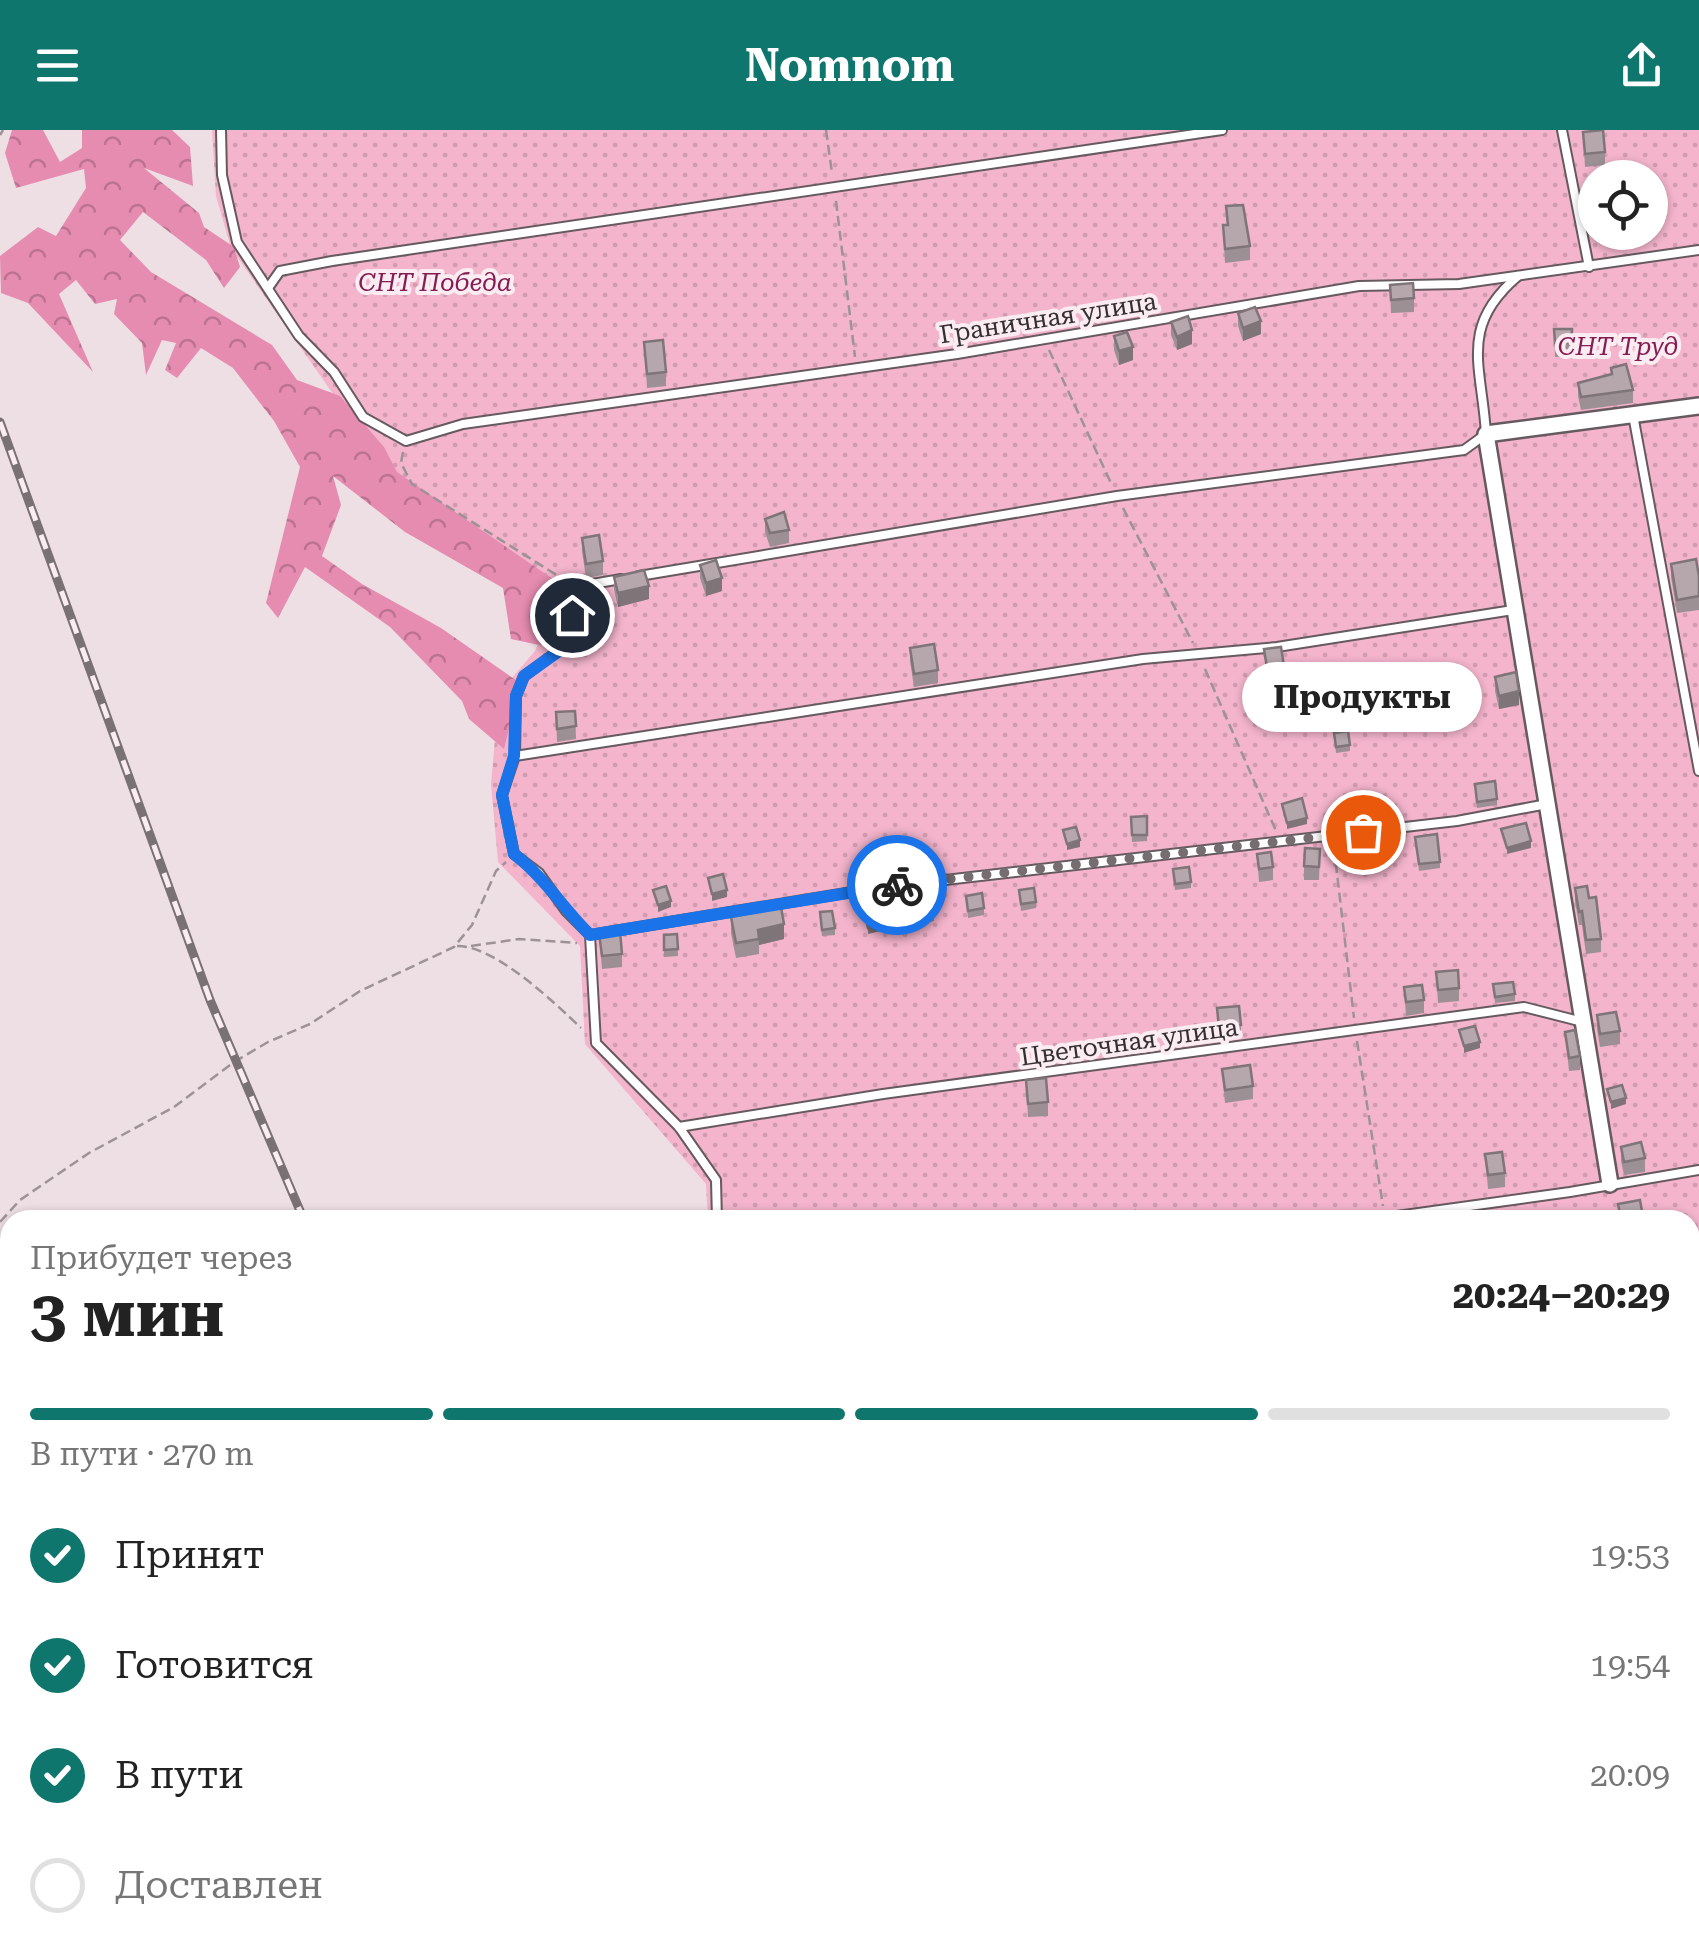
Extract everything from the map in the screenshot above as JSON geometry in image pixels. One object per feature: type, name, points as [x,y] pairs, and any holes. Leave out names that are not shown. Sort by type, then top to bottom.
[{"type":"street","points":[[1610,1184],[1486,434],[1699,406]]},
{"type":"lane","points":[[221,130],[222,176],[237,242],[299,336],[334,372],[362,418],[406,441]]},
{"type":"lane","points":[[268,288],[280,271],[332,261],[1222,130]]},
{"type":"lane","points":[[1562,130],[1589,267]]},
{"type":"lane","name":"Граничная улица","points":[[406,441],[463,424],[1044,340],[1359,286],[1459,284],[1699,250]]},
{"type":"lane","points":[[717,1210],[716,1180],[678,1127],[596,1043],[590,935],[566,911],[539,873],[514,854],[502,795],[514,756],[516,696],[524,676],[570,643],[575,587],[1117,496],[1464,450],[1486,434],[1477,364],[1479,327],[1497,294],[1518,276]]},
{"type":"lane","points":[[1633,415],[1699,770]]},
{"type":"lane","points":[[514,756],[1143,658],[1277,647],[1514,610]]},
{"type":"lane","points":[[590,935],[876,888],[1457,821],[1547,804]]},
{"type":"lane","name":"Цветочная улица","points":[[678,1127],[883,1094],[1524,1007],[1583,1022]]},
{"type":"lane","points":[[1441,1210],[1699,1170]]},
{"type":"path","points":[[0,135],[3,130]]},
{"type":"path","points":[[826,130],[856,368]]},
{"type":"path","points":[[1044,340],[1117,496]]},
{"type":"path","points":[[406,441],[401,463],[412,484],[575,587]]},
{"type":"path","points":[[1332,835],[1383,1210]]},
{"type":"path","points":[[13,1210],[34,1190],[174,1107],[251,1052],[454,946],[472,925],[496,871],[514,854]]},
{"type":"path","points":[[454,946],[520,939],[582,943],[590,935]]},
{"type":"path","points":[[471,946],[494,957],[564,1012],[596,1043]]},
{"type":"green space","points":[[12,130],[43,130],[60,162],[82,148],[82,130],[172,130],[190,147],[193,186],[144,168],[199,213],[204,227],[234,247],[240,267],[224,288],[206,260],[143,212],[120,240],[151,272],[272,345],[297,380],[340,396],[384,447],[397,472],[569,590],[548,647],[511,639],[503,588],[405,532],[333,476],[341,505],[322,556],[362,584],[441,628],[520,683],[504,749],[469,719],[462,701],[390,627],[305,567],[278,618],[266,603],[300,467],[274,421],[233,368],[201,348],[177,378],[165,370],[176,343],[162,340],[146,375],[142,343],[114,314],[117,299],[95,304],[76,280],[59,294],[93,372],[28,303],[1,293],[0,256],[38,227],[56,236],[86,188],[84,169],[16,188],[5,153]]},
{"type":"green space","points":[[212,130],[1699,130],[1699,1210],[707,1210],[706,1184],[585,1044],[580,946],[498,862],[491,784],[499,693],[535,651],[558,598],[387,471],[231,248],[216,196]]},
{"type":"building","points":[[1603,130],[1605,152],[1585,154],[1583,132]]},
{"type":"building","points":[[1243,205],[1250,246],[1225,249],[1226,206]]},
{"type":"building","points":[[1413,283],[1414,298],[1391,300],[1390,285]]},
{"type":"building","points":[[1255,307],[1261,321],[1243,328],[1238,313]]},
{"type":"building","points":[[1188,316],[1192,330],[1177,337],[1171,322]]},
{"type":"building","points":[[1554,329],[1572,329],[1572,343],[1555,343]]},
{"type":"building","points":[[1127,332],[1133,347],[1119,351],[1114,336]]},
{"type":"building","points":[[663,340],[666,372],[647,374],[644,342]]},
{"type":"building","points":[[1626,364],[1633,390],[1581,397],[1578,383],[1612,374],[1611,368]]},
{"type":"building","points":[[784,512],[789,530],[770,533],[765,519]]},
{"type":"building","points":[[599,535],[603,561],[586,564],[582,538]]},
{"type":"building","points":[[1696,559],[1699,596],[1677,600],[1671,564]]},
{"type":"building","points":[[716,560],[722,578],[706,583],[700,565]]},
{"type":"building","points":[[644,570],[649,586],[618,593],[614,577]]},
{"type":"building","points":[[934,644],[938,670],[914,674],[910,648]]},
{"type":"building","points":[[1281,647],[1284,666],[1267,668],[1264,649]]},
{"type":"building","points":[[1516,672],[1519,691],[1499,696],[1495,677]]},
{"type":"building","points":[[575,711],[576,726],[557,729],[556,712]]},
{"type":"building","points":[[1348,731],[1350,745],[1336,747],[1334,733]]},
{"type":"building","points":[[1495,781],[1497,799],[1477,802],[1475,784]]},
{"type":"building","points":[[1302,798],[1307,818],[1287,823],[1282,804]]},
{"type":"building","points":[[1147,816],[1147,835],[1132,835],[1131,817]]},
{"type":"building","points":[[1526,823],[1531,841],[1507,848],[1501,829]]},
{"type":"building","points":[[1076,827],[1080,840],[1067,844],[1063,830]]},
{"type":"building","points":[[1437,834],[1440,862],[1419,864],[1415,837]]},
{"type":"building","points":[[1305,848],[1320,849],[1319,867],[1304,866]]},
{"type":"building","points":[[1271,852],[1273,867],[1259,869],[1257,854]]},
{"type":"building","points":[[1189,867],[1191,882],[1175,884],[1173,869]]},
{"type":"building","points":[[723,874],[727,890],[712,894],[708,878]]},
{"type":"building","points":[[666,886],[671,901],[658,905],[653,890]]},
{"type":"building","points":[[1587,886],[1589,898],[1596,897],[1601,939],[1586,940],[1575,888]]},
{"type":"building","points":[[1034,888],[1036,902],[1021,904],[1019,890]]},
{"type":"building","points":[[982,893],[984,908],[968,911],[966,896]]},
{"type":"building","points":[[932,902],[934,915],[920,917],[918,905]]},
{"type":"building","points":[[781,907],[784,924],[758,930],[759,939],[736,943],[731,917]]},
{"type":"building","points":[[882,907],[885,924],[868,928],[864,911]]},
{"type":"building","points":[[832,911],[835,928],[822,930],[820,912]]},
{"type":"building","points":[[620,931],[622,954],[602,956],[599,933]]},
{"type":"building","points":[[677,934],[678,949],[664,950],[664,935]]},
{"type":"building","points":[[1458,970],[1459,988],[1438,990],[1436,972]]},
{"type":"building","points":[[1513,982],[1515,994],[1495,997],[1493,984]]},
{"type":"building","points":[[1422,985],[1424,1000],[1406,1002],[1404,987]]},
{"type":"building","points":[[1239,1006],[1241,1025],[1219,1028],[1217,1008]]},
{"type":"building","points":[[1616,1012],[1620,1031],[1600,1034],[1597,1015]]},
{"type":"building","points":[[1475,1026],[1480,1042],[1464,1046],[1459,1030]]},
{"type":"building","points":[[1575,1030],[1580,1056],[1569,1058],[1565,1032]]},
{"type":"building","points":[[1250,1065],[1253,1086],[1225,1090],[1222,1069]]},
{"type":"building","points":[[1046,1078],[1048,1102],[1028,1104],[1026,1080]]},
{"type":"building","points":[[1622,1085],[1626,1098],[1611,1102],[1607,1089]]},
{"type":"building","points":[[1641,1142],[1645,1158],[1624,1162],[1621,1147]]},
{"type":"building","points":[[1502,1152],[1505,1173],[1488,1175],[1485,1154]]},
{"type":"building","points":[[1640,1200],[1642,1210],[1619,1210],[1618,1204]]},
{"type":"railway","points":[[0,422],[210,1000],[300,1210]]},
{"type":"way so far","points":[[897,885],[1363,832]]},
{"type":"place","name":"Продукты","points":[[1363,832]]},
{"type":"route","points":[[572,615],[570,643],[524,676],[516,696],[514,756],[502,795],[514,854],[539,873],[566,911],[590,935],[897,885]]},
{"type":"park label","name":"СНТ Победа","points":[[435,282]]},
{"type":"park label","name":"СНТ Труд","points":[[1618,346]]}]
